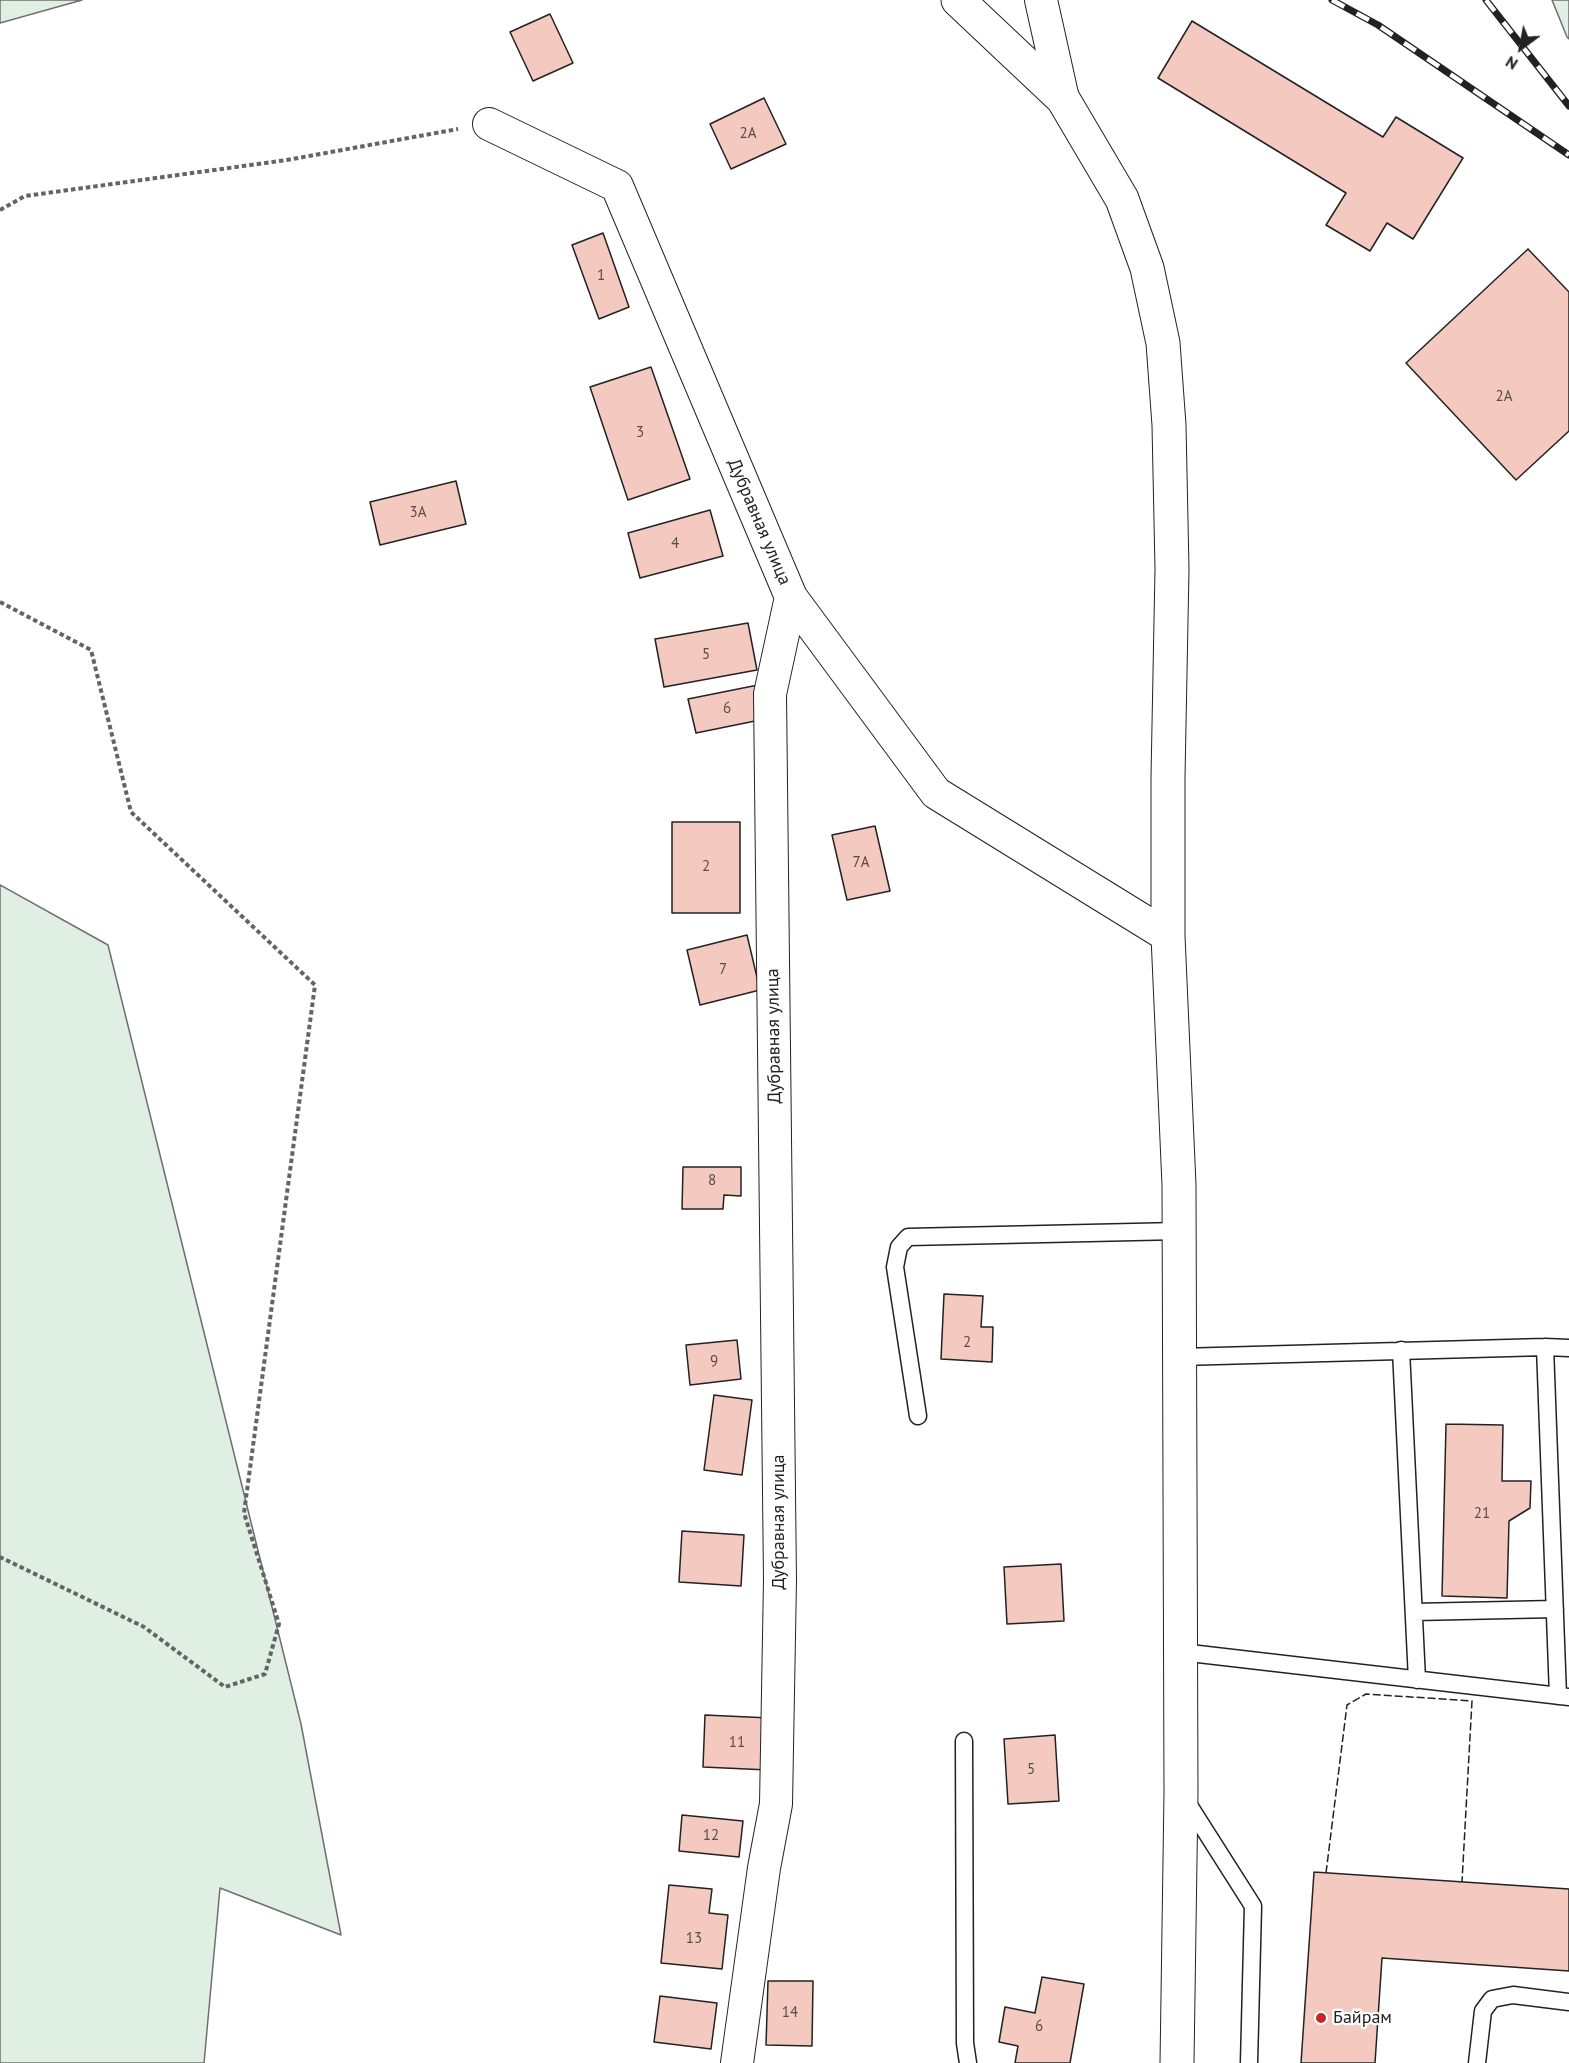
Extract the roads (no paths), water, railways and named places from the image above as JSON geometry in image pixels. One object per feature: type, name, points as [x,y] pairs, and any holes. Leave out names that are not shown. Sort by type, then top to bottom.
[{"type":"main road","points":[[958,0],[1063,99],[1122,199],[1147,268],[1163,343],[1169,425],[1172,569],[1168,936],[1179,1185],[1181,1792],[1177,2063]]},
{"type":"street","points":[[1041,0],[1063,99]]},
{"type":"street","name":"Дубравная улица","points":[[489,124],[617,186],[790,597],[770,694],[780,1568],[776,1804],[764,1868],[737,2063]]},
{"type":"street","points":[[790,597],[936,793],[1168,936]]},
{"type":"lane","points":[[918,1416],[895,1267],[899,1247],[908,1237],[1179,1231]]},
{"type":"lane","points":[[1181,1652],[1564,1696],[1555,1610],[1545,1347]]},
{"type":"lane","points":[[1180,1357],[1401,1350],[1569,1348]]},
{"type":"lane","points":[[1401,1350],[1417,1680]]},
{"type":"lane","points":[[1414,1612],[1555,1610]]},
{"type":"lane","points":[[963,1741],[965,2043],[968,2063]]},
{"type":"lane","points":[[1181,1792],[1253,1906],[1249,2063]]},
{"type":"lane","points":[[1477,2063],[1483,2011],[1492,1999],[1514,1995],[1569,2002]]},
{"type":"railway","points":[[1332,0],[1378,25],[1569,155]]},
{"type":"railway","points":[[1486,0],[1569,106]]},
{"type":"place","name":"Байрам","points":[[1321,2018]]}]
